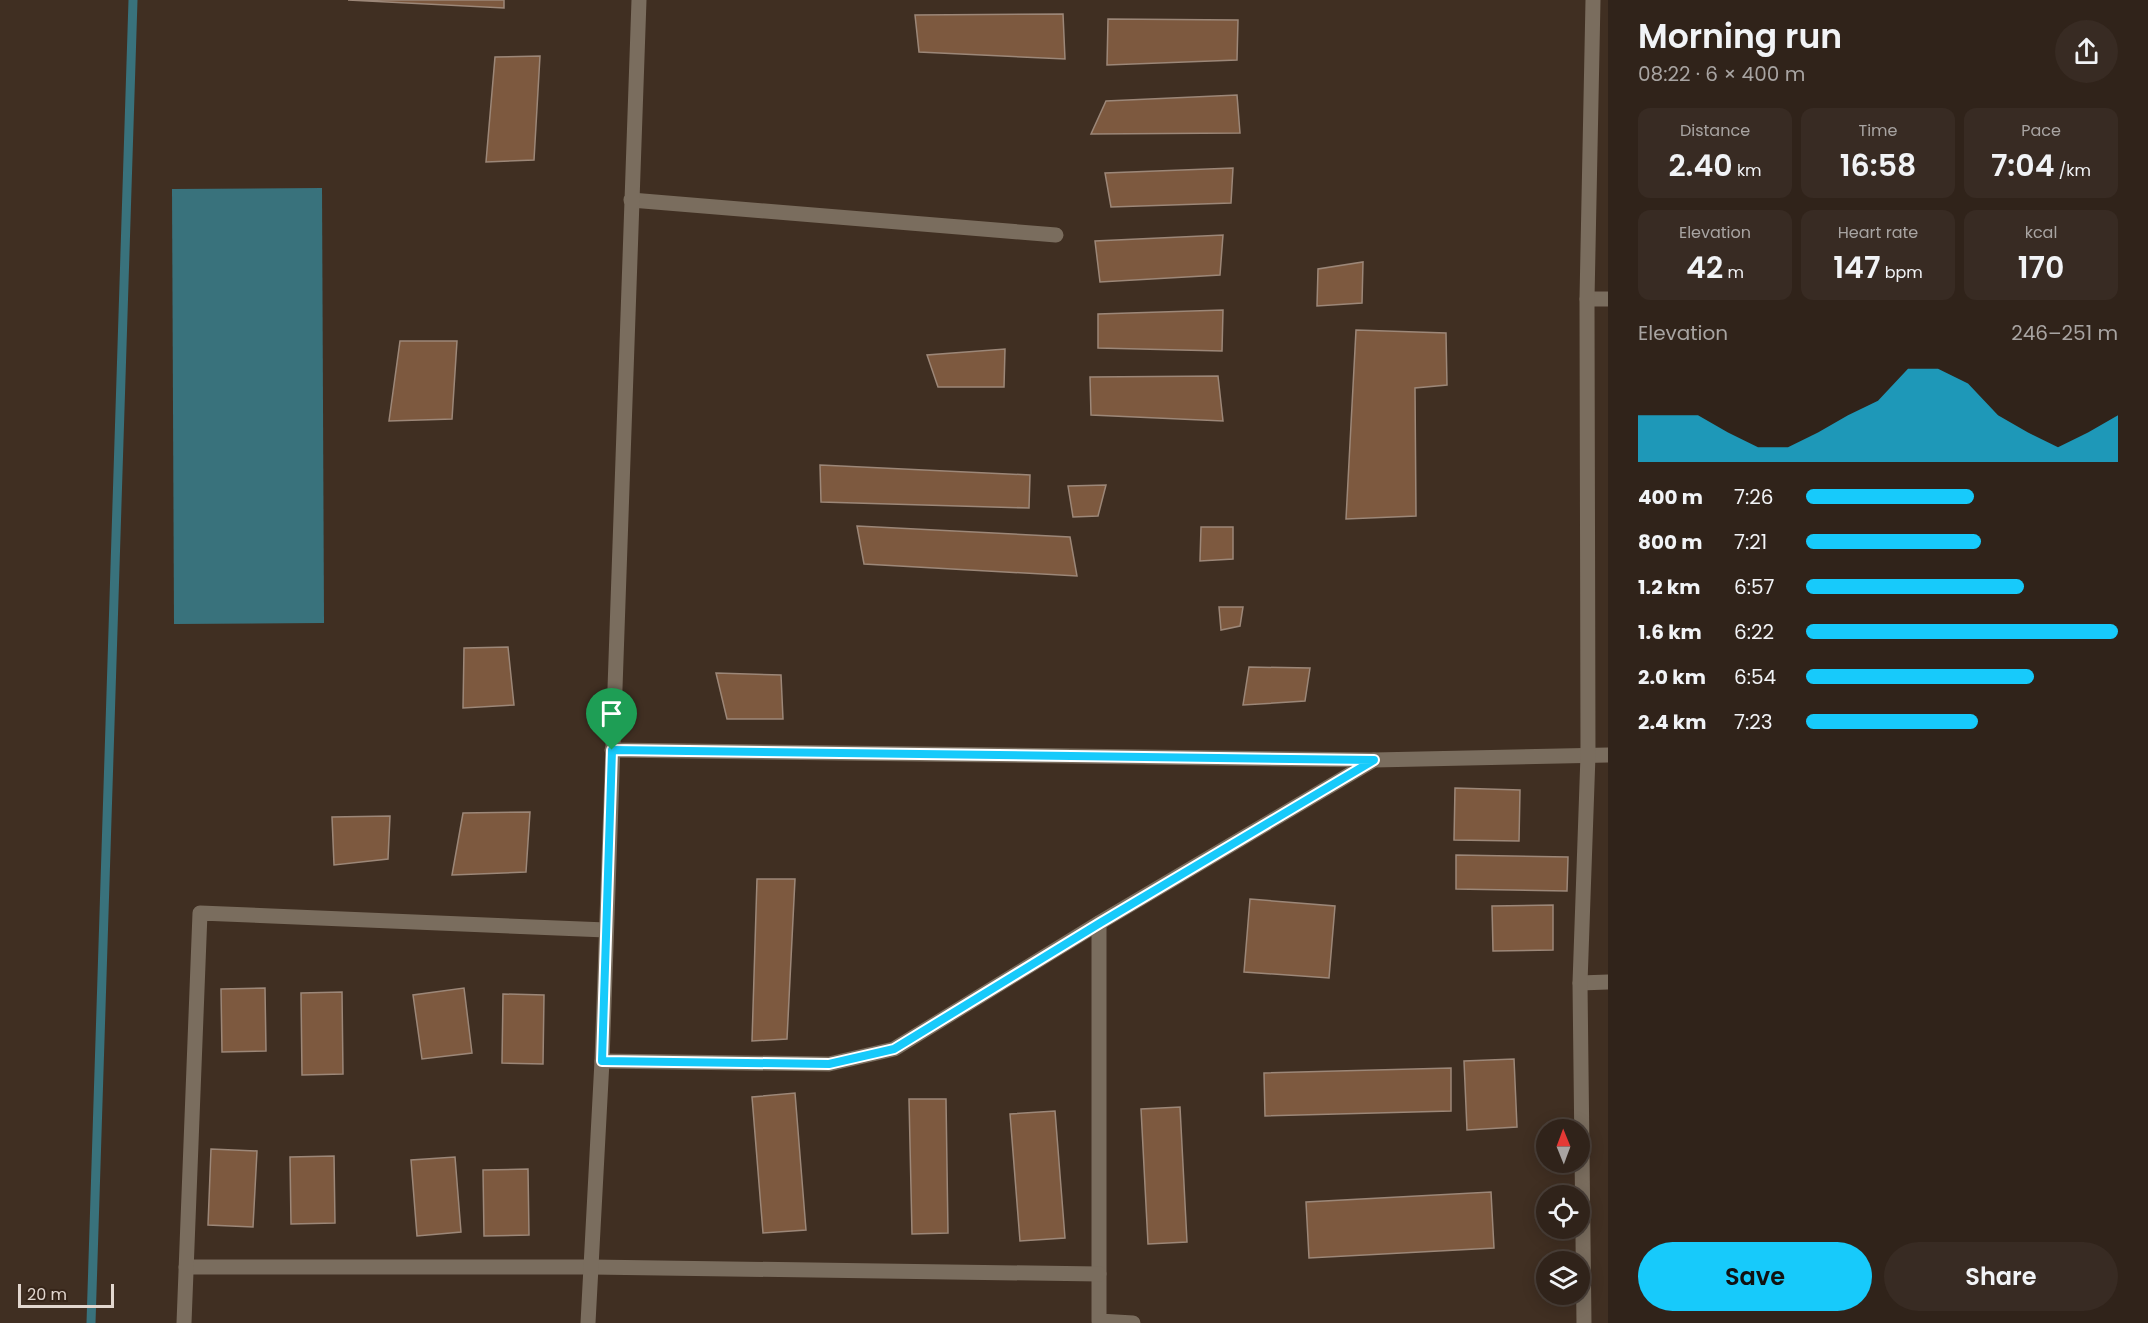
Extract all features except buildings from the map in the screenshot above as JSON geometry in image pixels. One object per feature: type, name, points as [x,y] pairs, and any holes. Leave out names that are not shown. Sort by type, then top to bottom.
[{"type":"street","points":[[588,1323],[602,1061],[639,0]]},
{"type":"street","points":[[1584,1323],[1580,983],[1588,755],[1587,299],[1593,0]]},
{"type":"street","points":[[631,200],[1056,236]]},
{"type":"street","points":[[1587,299],[1608,299]]},
{"type":"street","points":[[612,750],[1374,760],[1608,755]]},
{"type":"street","points":[[602,1061],[829,1064],[894,1049],[1374,760]]},
{"type":"street","points":[[184,1323],[200,914],[606,930]]},
{"type":"street","points":[[1100,923],[1099,1322],[1133,1323]]},
{"type":"street","points":[[1580,983],[1608,982]]},
{"type":"street","points":[[186,1267],[591,1268],[1099,1274]]},
{"type":"water","points":[[322,188],[324,623],[174,624],[172,189]]},
{"type":"waterway","points":[[91,1323],[133,0]]},
{"type":"route","points":[[612,750],[1374,760],[894,1049],[829,1064],[602,1061],[612,750]]}]
